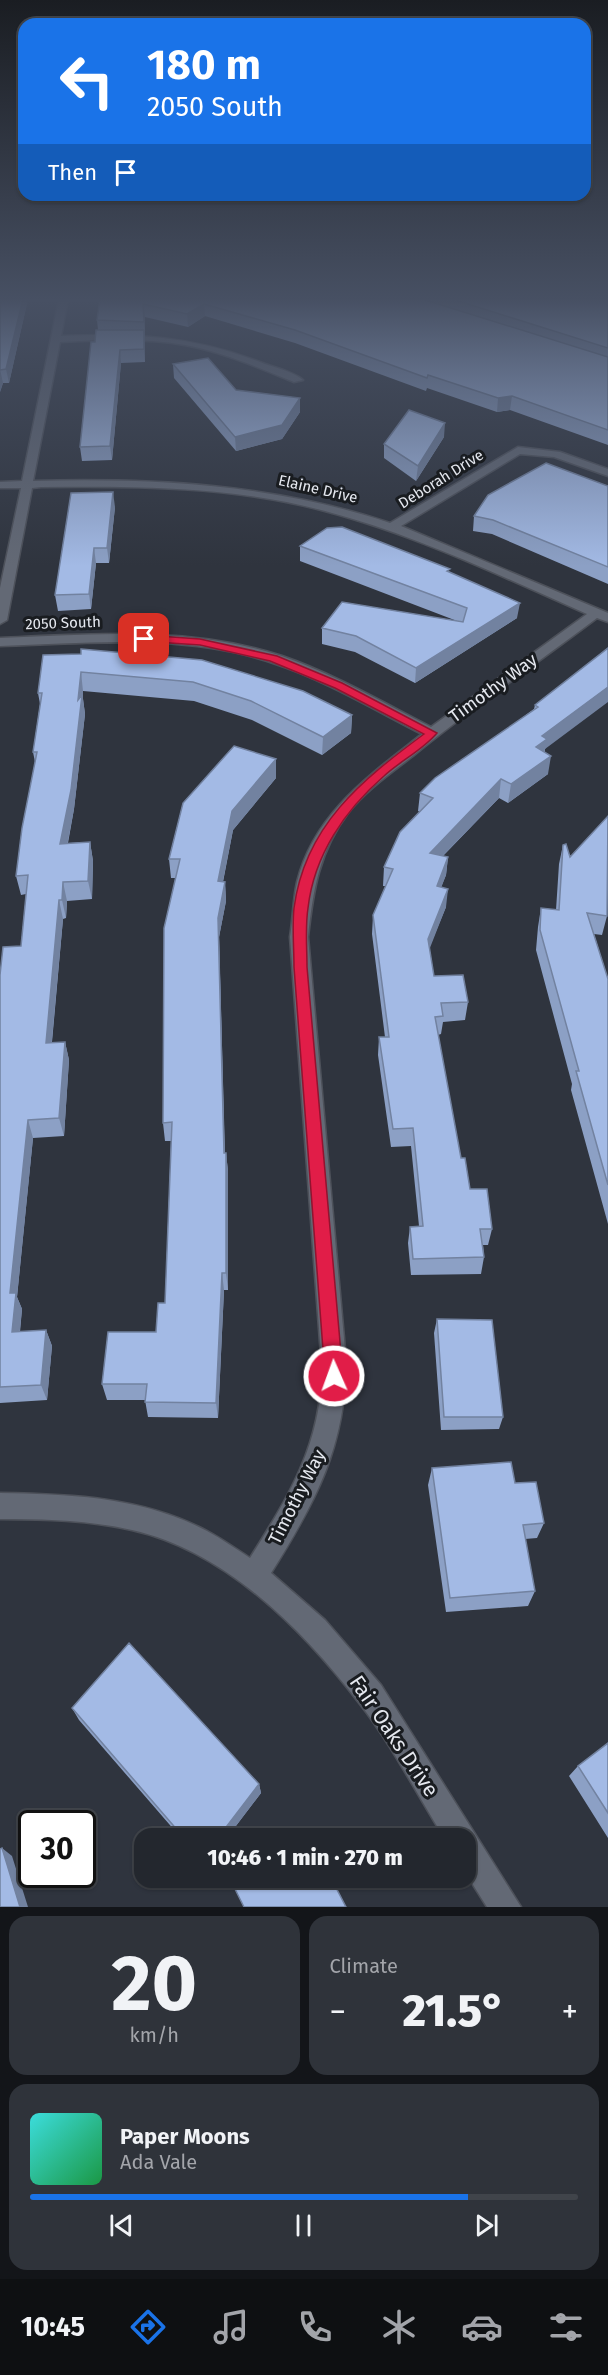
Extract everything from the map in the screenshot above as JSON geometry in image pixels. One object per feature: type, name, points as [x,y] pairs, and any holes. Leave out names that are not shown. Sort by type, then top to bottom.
[{"type":"street","points":[[0,620],[46,388]]},
{"type":"street","name":"Deborah Drive","points":[[392,527],[518,450],[555,454],[608,473]]},
{"type":"street","name":"Elaine Drive","points":[[0,485],[133,482],[223,488],[303,501],[392,527],[602,615]]},
{"type":"street","name":"Timothy Way","points":[[254,1576],[284,1528],[320,1457],[330,1424],[334,1391],[334,1361],[299,947],[301,909],[306,882],[326,833],[341,811],[379,773],[432,733],[602,615]]},
{"type":"street","name":"2050 South","points":[[0,642],[163,639],[237,648],[306,670],[432,733]]},
{"type":"street","name":"Fair Oaks Drive","points":[[0,1506],[69,1507],[133,1517],[197,1540],[254,1576],[315,1629],[371,1695],[455,1828]]},
{"type":"street","points":[[476,1862],[504,1907]]},
{"type":"building","points":[[86,388],[116,388],[110,446],[80,447]]},
{"type":"building","points":[[193,388],[234,388],[300,398],[282,425],[235,437]]},
{"type":"building","points":[[468,388],[608,388],[608,430],[512,396],[498,398]]},
{"type":"building","points":[[409,410],[445,423],[418,466],[384,444]]},
{"type":"building","points":[[546,463],[608,486],[608,567],[493,520],[474,516],[488,495]]},
{"type":"building","points":[[113,492],[107,548],[94,548],[89,594],[55,595],[71,493]]},
{"type":"building","points":[[342,527],[450,569],[447,571],[520,603],[416,668],[356,636],[322,628],[342,602],[463,622],[467,608],[300,546],[327,528]]},
{"type":"building","points":[[608,648],[608,687],[542,736],[547,739],[536,747],[551,756],[511,784],[501,779],[430,853],[448,857],[437,886],[448,889],[428,939],[434,976],[463,975],[468,1002],[441,1003],[443,1016],[435,1017],[461,1158],[465,1158],[470,1189],[487,1189],[492,1229],[480,1229],[484,1257],[413,1259],[410,1227],[423,1226],[413,1128],[393,1129],[379,1037],[389,1037],[373,915],[393,869],[384,867],[400,832],[433,798],[420,793],[435,778],[538,707],[535,705]]},
{"type":"building","points":[[81,649],[202,660],[303,691],[352,715],[323,737],[251,701],[193,682],[81,672],[78,700],[82,695],[71,790],[60,844],[90,842],[88,881],[63,882],[62,900],[59,900],[46,1043],[65,1042],[59,1118],[28,1120],[10,1293],[16,1293],[12,1332],[46,1330],[41,1385],[0,1387],[0,975],[3,947],[21,946],[28,875],[16,876],[22,828],[37,752],[33,752],[42,693],[38,693],[43,655],[81,654]]},
{"type":"building","points":[[234,746],[276,759],[232,811],[218,881],[225,882],[218,918],[224,1153],[226,1153],[226,1273],[222,1273],[216,1403],[145,1402],[147,1384],[102,1384],[108,1332],[156,1332],[158,1303],[165,1303],[172,1122],[163,1123],[164,928],[180,859],[169,859],[183,803]]},
{"type":"building","points":[[608,816],[607,916],[587,913],[608,979],[608,1185],[540,930],[541,908],[559,910],[563,845],[566,844],[570,857]]},
{"type":"building","points":[[437,1319],[492,1320],[503,1417],[444,1417]]},
{"type":"building","points":[[511,1462],[515,1483],[536,1482],[544,1523],[523,1525],[535,1591],[450,1598],[432,1468]]},
{"type":"building","points":[[129,1643],[259,1784],[225,1828],[176,1828],[72,1708]]},
{"type":"building","points":[[608,1743],[608,1813],[578,1766]]},
{"type":"building","points":[[2,1848],[20,1907],[0,1907],[0,1849]]},
{"type":"building","points":[[336,1888],[346,1907],[244,1907],[235,1889]]},
{"type":"route","points":[[144,639],[200,642],[237,648],[274,658],[306,670],[432,733],[379,773],[341,811],[326,833],[315,857],[306,882],[301,909],[299,937],[301,967],[334,1376]]}]
